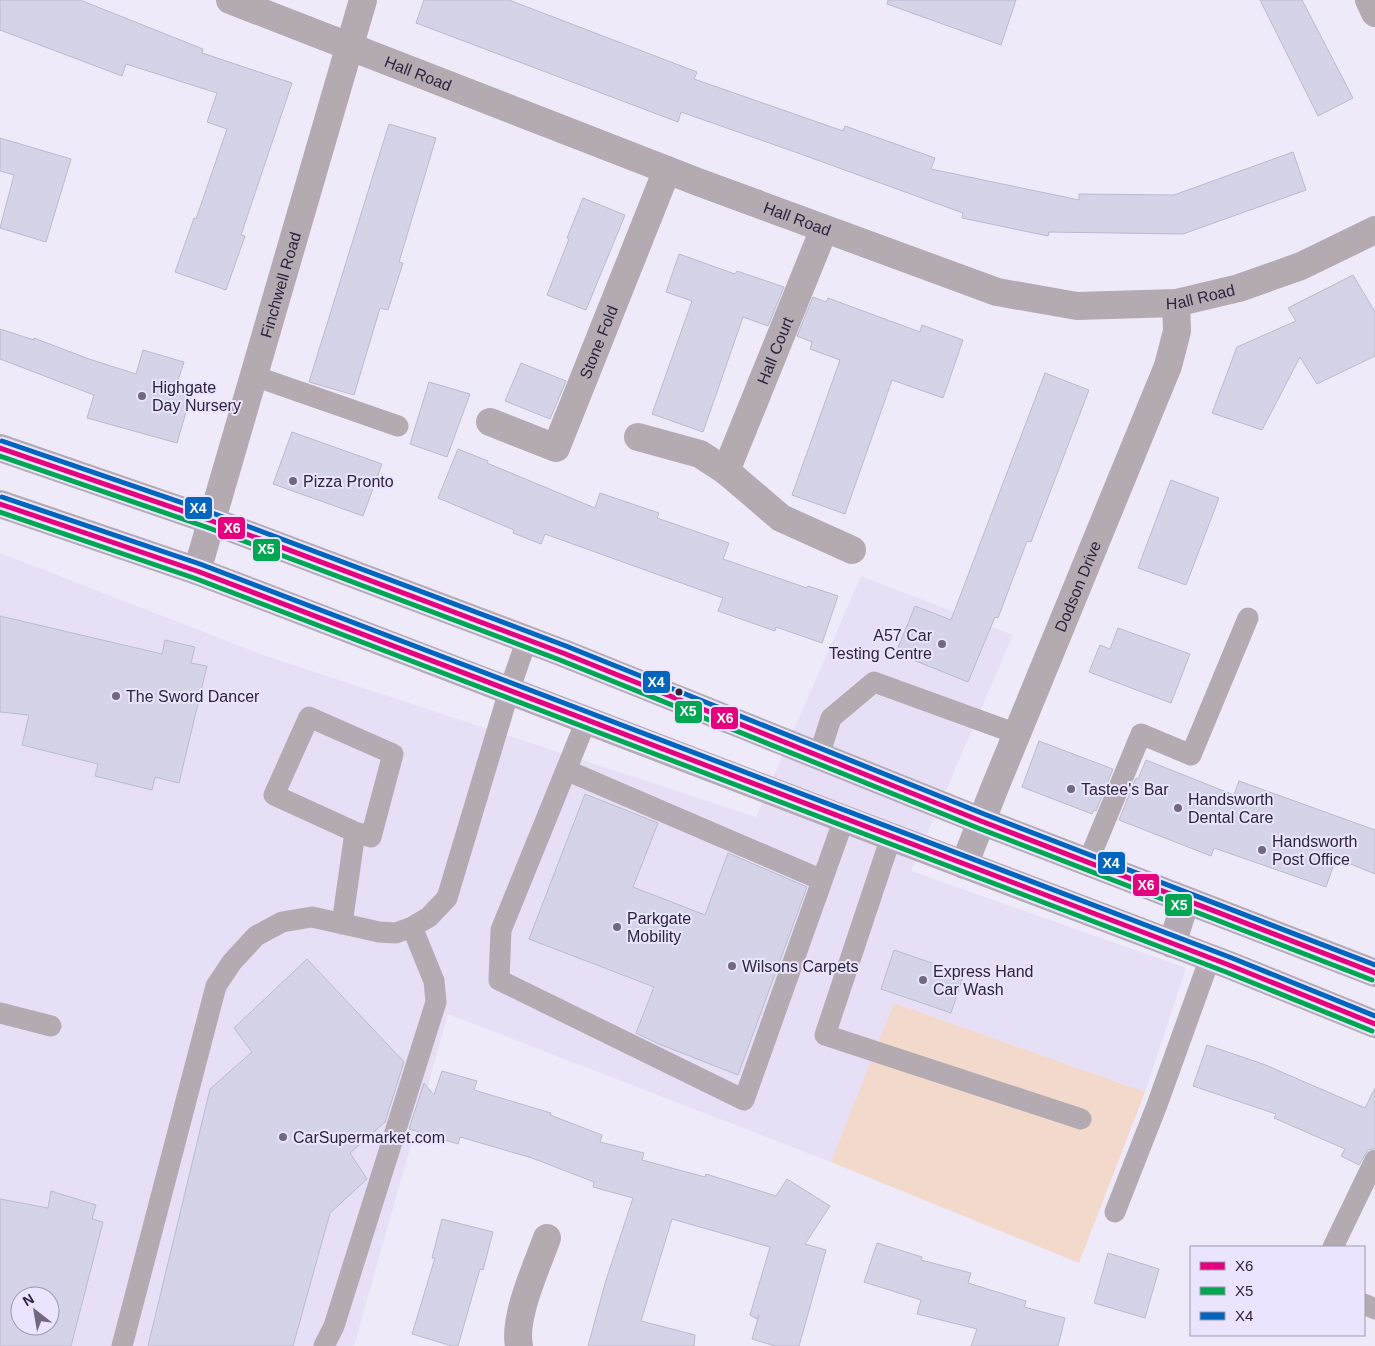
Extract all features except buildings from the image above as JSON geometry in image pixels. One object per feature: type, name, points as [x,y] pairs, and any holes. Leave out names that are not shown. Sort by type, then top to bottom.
[{"type":"main road","points":[[0,448],[118,490],[212,520],[527,639],[981,821],[1375,973]]},
{"type":"main road","points":[[0,504],[197,571],[844,820],[1210,958],[1375,1024]]},
{"type":"main road","points":[[1172,944],[1186,900]]},
{"type":"street","name":"Hall Road","points":[[230,0],[667,170],[997,292],[1077,306],[1176,303],[1239,288],[1301,266],[1375,230]]},
{"type":"street","name":"Finchwell Road","points":[[197,571],[363,0]]},
{"type":"street","points":[[1369,0],[1375,13]]},
{"type":"street","name":"Stone Fold","points":[[490,422],[556,448],[667,170]]},
{"type":"street","name":"Hall Court","points":[[726,471],[824,229]]},
{"type":"street","name":"Dodson Drive","points":[[964,865],[1168,366],[1177,331],[1176,303]]},
{"type":"street","points":[[638,437],[700,454],[726,471],[781,518],[852,550]]},
{"type":"street","points":[[519,1346],[518,1339],[522,1308],[547,1238]]},
{"type":"lane","points":[[254,376],[398,426]]},
{"type":"lane","points":[[1088,862],[1141,734],[1191,755],[1248,618]]},
{"type":"lane","points":[[122,1346],[216,986],[232,962],[256,936],[282,922],[312,916],[379,932],[396,933],[430,917],[447,898],[509,692],[527,639]]},
{"type":"lane","points":[[819,756],[831,718],[874,682],[1017,734]]},
{"type":"lane","points":[[309,717],[393,754],[372,838],[355,832],[274,795],[309,717]]},
{"type":"lane","points":[[586,720],[501,930],[499,980],[744,1100],[844,820]]},
{"type":"lane","points":[[566,770],[822,880]]},
{"type":"lane","points":[[342,924],[355,832]]},
{"type":"lane","points":[[891,837],[825,1035],[1081,1119]]},
{"type":"lane","points":[[324,1346],[334,1326],[436,1002],[434,981],[412,927]]},
{"type":"lane","points":[[1114,1212],[1157,1105],[1210,958]]},
{"type":"lane","points":[[0,1013],[51,1026]]},
{"type":"lane","points":[[1334,1246],[1375,1160]]},
{"type":"shaded area","points":[[0,553],[263,655],[756,817],[861,576],[1013,635],[911,871],[1186,968],[1145,1092],[894,1003],[831,1162],[448,1014],[354,1346],[0,1346]]},
{"type":"shaded area","points":[[894,1003],[1145,1092],[1079,1263],[831,1162]]},
{"type":"transit line","name":"X4","points":[[2,441],[215,514],[566,646],[984,814],[1375,965]]},
{"type":"transit line","name":"X6","points":[[0,448],[212,521],[563,653],[981,821],[1375,973]]},
{"type":"transit line","name":"X5","points":[[0,456],[209,528],[560,660],[978,828],[1372,980]]},
{"type":"transit line","name":"X4","points":[[2,497],[200,564],[1232,958],[1375,1016]]},
{"type":"transit line","name":"X6","points":[[0,504],[197,571],[1229,965],[1375,1024]]},
{"type":"transit line","name":"X5","points":[[0,512],[194,578],[1226,972],[1372,1031]]},
{"type":"place","name":"Highgate Day Nursery","points":[[142,396]]},
{"type":"place","name":"Pizza Pronto","points":[[293,481]]},
{"type":"place","name":"A57 Car Testing Centre","points":[[942,644]]},
{"type":"place","name":"The Sword Dancer","points":[[116,696]]},
{"type":"place","name":"Tastee's Bar","points":[[1071,789]]},
{"type":"place","name":"Handsworth Dental Care","points":[[1178,808]]},
{"type":"place","name":"Handsworth Post Office","points":[[1262,850]]},
{"type":"place","name":"Parkgate Mobility","points":[[617,927]]},
{"type":"place","name":"Wilsons Carpets","points":[[732,966]]},
{"type":"place","name":"Express Hand Car Wash","points":[[923,980]]},
{"type":"place","name":"CarSupermarket.com","points":[[283,1137]]}]
